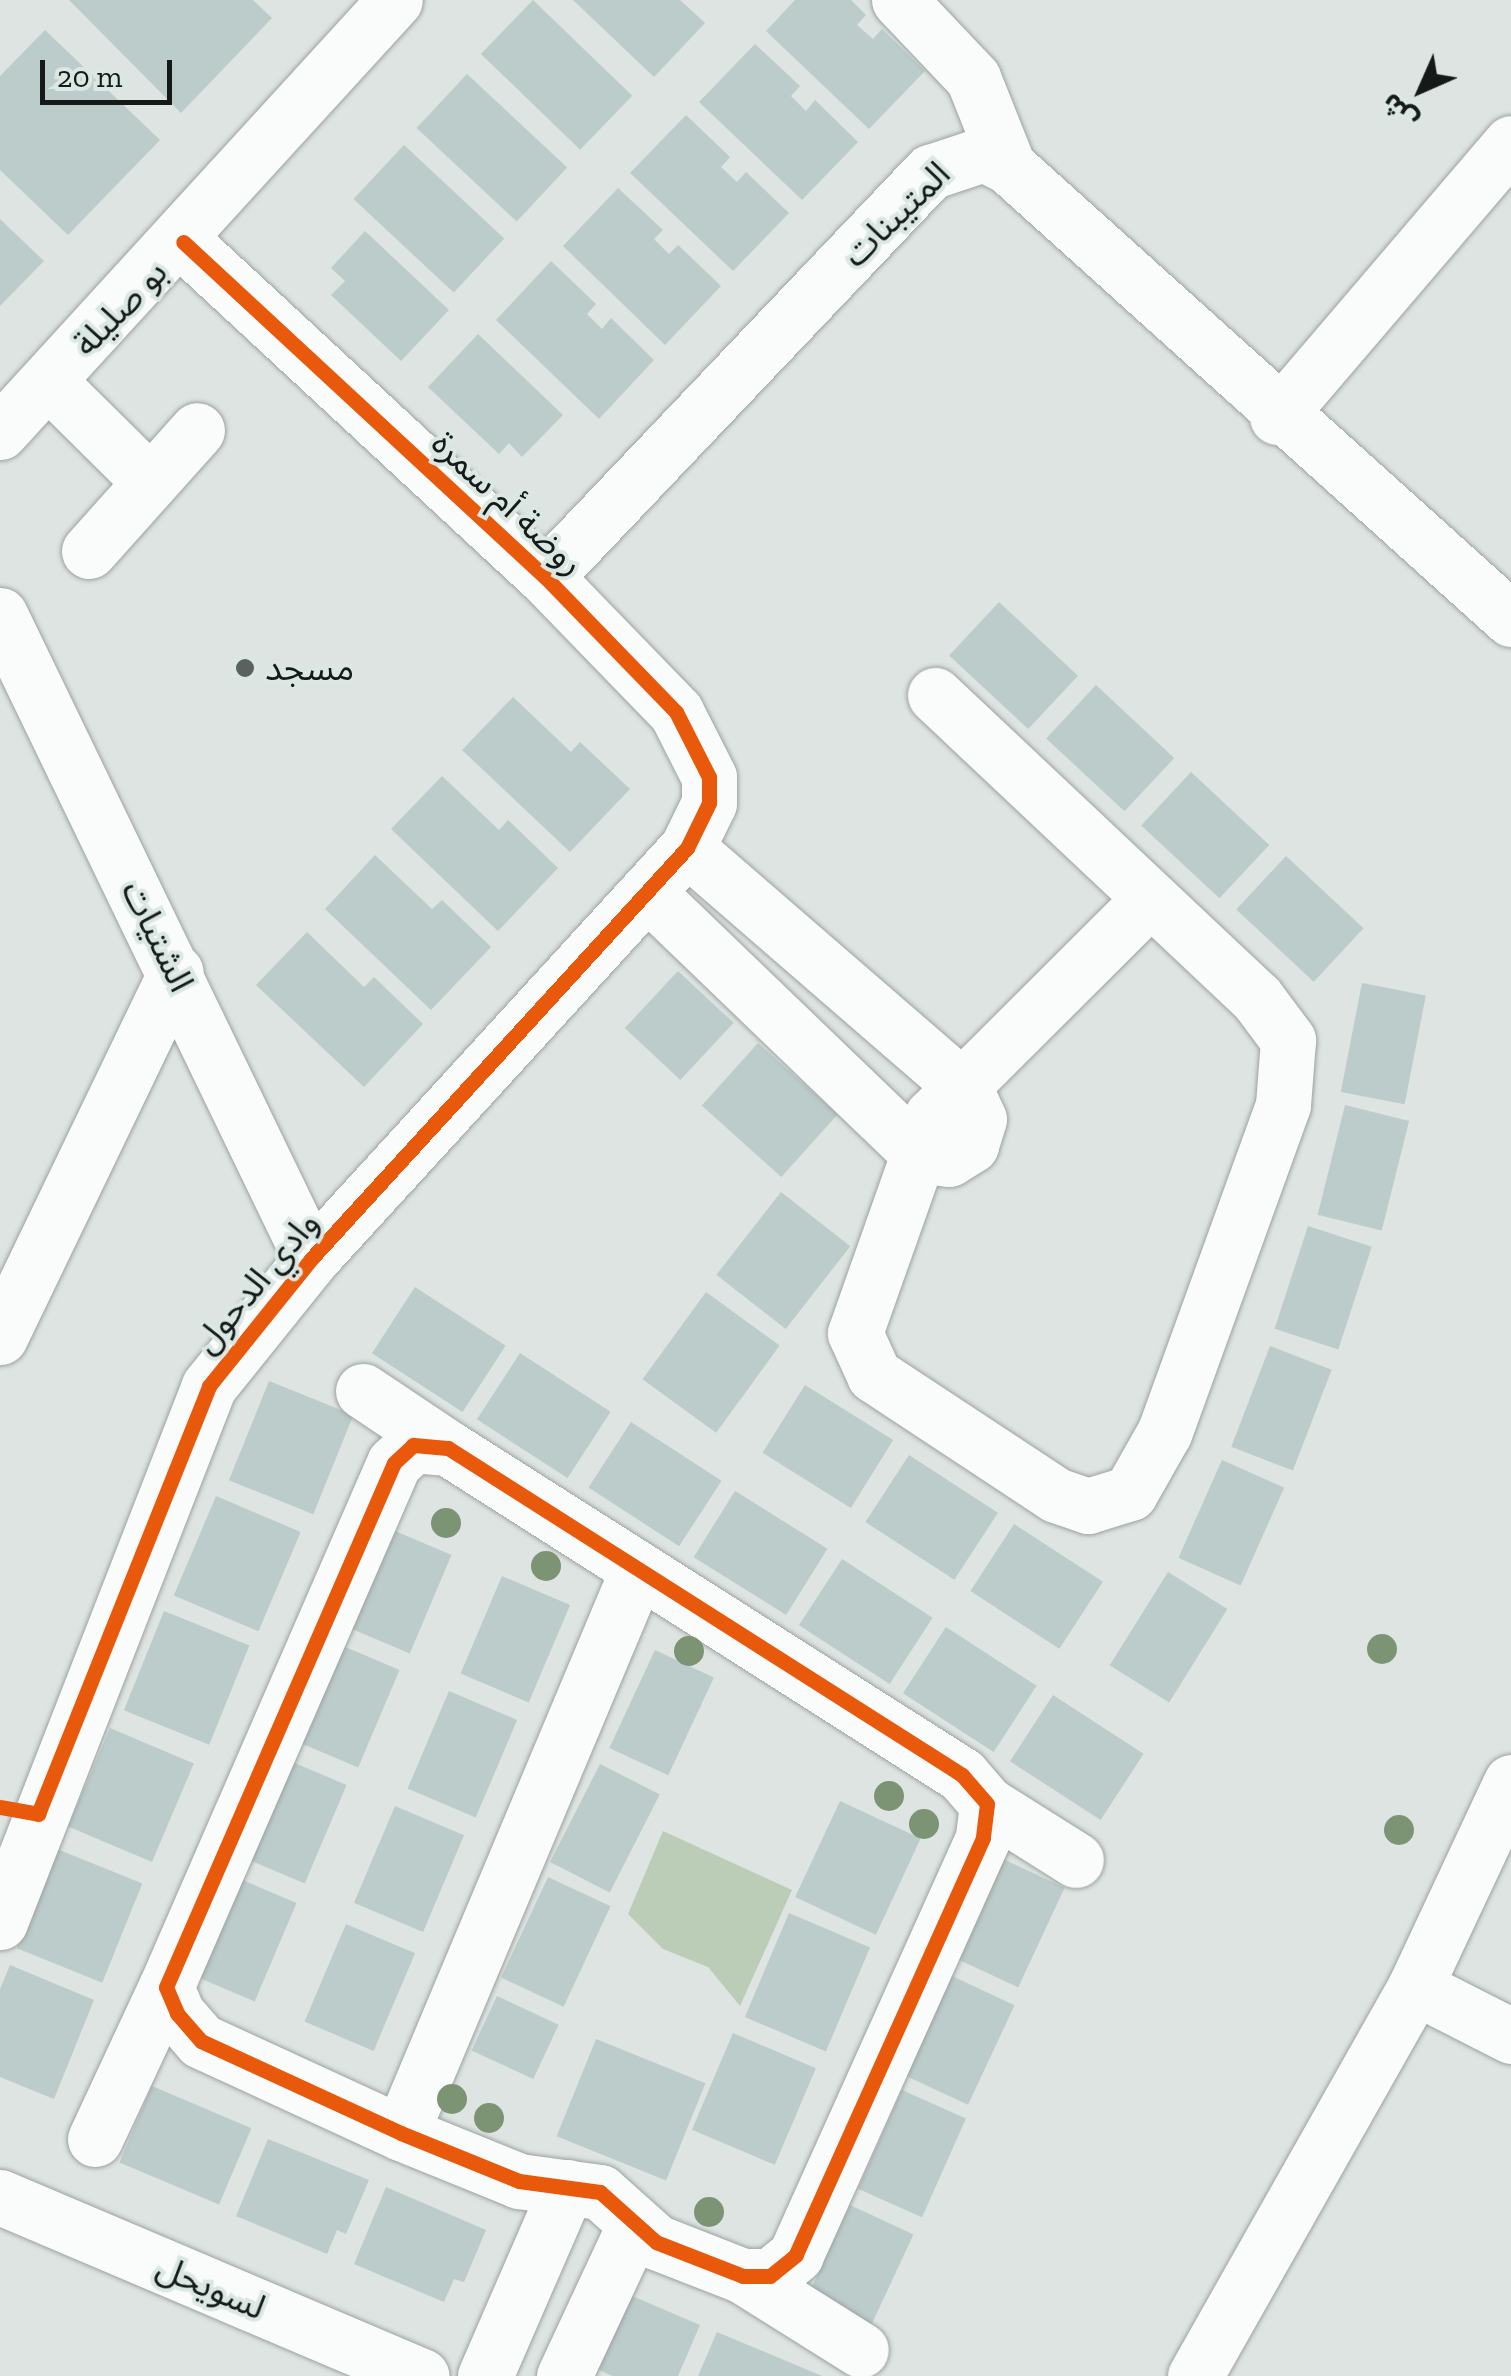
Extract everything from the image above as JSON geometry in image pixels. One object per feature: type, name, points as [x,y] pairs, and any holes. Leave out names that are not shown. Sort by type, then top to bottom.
[{"type":"street","name":"بو صليلة","points":[[0,432],[183,242],[394,0]]},
{"type":"street","points":[[899,0],[973,78],[1008,166],[1277,417],[1511,619]]},
{"type":"street","points":[[1277,417],[1511,143]]},
{"type":"street","name":"المتيبنات","points":[[545,577],[930,172],[963,155],[1008,166]]},
{"type":"street","name":"روضة أم سمرة","points":[[183,242],[545,577],[694,741],[709,803],[687,848]]},
{"type":"street","points":[[49,382],[150,482]]},
{"type":"street","points":[[89,551],[197,430]]},
{"type":"street","name":"الشتيات","points":[[4,640],[176,972],[311,1259]]},
{"type":"street","points":[[921,1156],[854,1333],[859,1352],[874,1375],[1056,1496],[1113,1505],[1130,1493],[1164,1433],[1290,1065],[1279,1020],[935,696]]},
{"type":"street","points":[[648,892],[921,1156],[948,1159],[971,1145],[979,1119],[964,1089],[687,848]]},
{"type":"street","name":"وادي الدحول","points":[[0,1922],[19,1811],[192,1419],[311,1259],[687,848]]},
{"type":"street","points":[[964,1089],[1150,899]]},
{"type":"street","points":[[0,1337],[176,972]]},
{"type":"street","points":[[363,1392],[637,1571],[962,1775],[987,1804],[1076,1860]]},
{"type":"street","points":[[95,2139],[166,1987],[394,1463],[413,1445],[448,1448]]},
{"type":"street","points":[[401,2133],[637,1571]]},
{"type":"street","points":[[1195,2376],[1415,1987],[1511,1782]]},
{"type":"street","points":[[743,2276],[770,2276],[796,2255],[983,1838],[987,1804]]},
{"type":"street","points":[[166,1987],[201,2042],[519,2182],[600,2192],[634,2226],[743,2276],[861,2350]]},
{"type":"street","points":[[1415,1987],[1511,2036]]},
{"type":"street","points":[[484,2376],[568,2187]]},
{"type":"street","name":"لسويحل","points":[[0,2197],[422,2376]]},
{"type":"street","points":[[564,2376],[634,2226]]},
{"type":"green space","points":[[663,1831],[792,1890],[740,2006],[708,1967],[663,1949],[628,1914]]},
{"type":"building","points":[[69,0],[253,0],[272,18],[181,113]]},
{"type":"building","points":[[533,0],[632,96],[580,150],[481,54]]},
{"type":"building","points":[[573,0],[680,0],[705,23],[654,77]]},
{"type":"building","points":[[795,0],[851,0],[866,15],[857,25],[873,39],[882,29],[925,71],[869,129],[766,31]]},
{"type":"building","points":[[45,30],[160,140],[68,235],[0,170],[0,76]]},
{"type":"building","points":[[755,44],[800,86],[791,96],[806,111],[815,100],[858,142],[802,200],[699,102]]},
{"type":"building","points":[[467,74],[567,167],[517,222],[417,128]]},
{"type":"building","points":[[686,115],[730,157],[721,167],[737,182],[746,172],[789,213],[733,271],[630,173]]},
{"type":"building","points":[[404,145],[504,238],[454,293],[354,199]]},
{"type":"building","points":[[618,188],[663,230],[654,239],[669,254],[678,245],[721,286],[665,345],[563,246]]},
{"type":"building","points":[[0,219],[44,261],[0,306]]},
{"type":"building","points":[[365,231],[449,310],[401,361],[331,295],[345,281],[331,268]]},
{"type":"building","points":[[551,261],[596,304],[587,314],[602,329],[611,318],[654,360],[599,419],[496,320]]},
{"type":"building","points":[[478,334],[563,415],[522,457],[509,443],[499,454],[428,387]]},
{"type":"building","points":[[999,602],[1078,676],[1028,729],[949,655]]},
{"type":"building","points":[[1096,685],[1174,758],[1124,811],[1046,738]]},
{"type":"building","points":[[513,697],[571,752],[580,742],[630,789],[570,852],[462,750]]},
{"type":"building","points":[[1191,772],[1269,845],[1219,898],[1141,825]]},
{"type":"building","points":[[442,776],[499,830],[508,820],[558,868],[498,931],[391,829]]},
{"type":"building","points":[[375,855],[432,909],[442,900],[491,947],[431,1010],[325,909]]},
{"type":"building","points":[[1286,856],[1364,928],[1314,982],[1236,909]]},
{"type":"building","points":[[307,932],[364,987],[374,977],[423,1024],[364,1087],[256,985]]},
{"type":"building","points":[[678,971],[734,1023],[680,1080],[625,1028]]},
{"type":"building","points":[[1362,983],[1426,995],[1405,1104],[1341,1092]]},
{"type":"building","points":[[758,1043],[838,1115],[781,1177],[702,1105]]},
{"type":"building","points":[[1345,1105],[1409,1121],[1382,1231],[1318,1215]]},
{"type":"building","points":[[781,1192],[850,1246],[786,1329],[716,1275]]},
{"type":"building","points":[[1308,1226],[1372,1247],[1338,1349],[1275,1329]]},
{"type":"building","points":[[415,1287],[506,1346],[463,1412],[372,1353]]},
{"type":"building","points":[[706,1292],[780,1345],[716,1433],[643,1379]]},
{"type":"building","points":[[1270,1346],[1332,1370],[1293,1470],[1231,1447]]},
{"type":"building","points":[[520,1353],[611,1412],[568,1478],[477,1419]]},
{"type":"building","points":[[269,1381],[353,1415],[313,1514],[229,1480]]},
{"type":"building","points":[[805,1385],[893,1440],[851,1508],[763,1453]]},
{"type":"building","points":[[631,1422],[722,1481],[679,1546],[589,1487]]},
{"type":"building","points":[[909,1455],[998,1513],[954,1580],[865,1522]]},
{"type":"building","points":[[1222,1460],[1284,1488],[1241,1585],[1178,1558]]},
{"type":"building","points":[[735,1491],[827,1549],[786,1615],[694,1557]]},
{"type":"building","points":[[216,1496],[301,1532],[258,1631],[174,1595]]},
{"type":"building","points":[[1014,1524],[1103,1582],[1059,1649],[970,1591]]},
{"type":"building","points":[[388,1528],[452,1555],[410,1653],[346,1626]]},
{"type":"building","points":[[842,1559],[933,1618],[890,1684],[799,1625]]},
{"type":"building","points":[[1168,1572],[1227,1609],[1169,1702],[1110,1665]]},
{"type":"building","points":[[502,1576],[570,1605],[529,1702],[461,1674]]},
{"type":"building","points":[[164,1611],[249,1645],[209,1745],[124,1710]]},
{"type":"building","points":[[946,1627],[1037,1686],[994,1752],[903,1693]]},
{"type":"building","points":[[336,1643],[400,1670],[358,1768],[295,1741]]},
{"type":"building","points":[[655,1650],[714,1677],[668,1775],[609,1748]]},
{"type":"building","points":[[449,1691],[517,1720],[476,1817],[408,1789]]},
{"type":"building","points":[[1053,1695],[1144,1754],[1101,1820],[1010,1761]]},
{"type":"building","points":[[110,1728],[194,1764],[152,1862],[68,1826]]},
{"type":"building","points":[[283,1758],[347,1785],[305,1883],[241,1856]]},
{"type":"building","points":[[600,1764],[660,1794],[610,1892],[550,1862]]},
{"type":"building","points":[[840,1801],[921,1839],[876,1935],[795,1897]]},
{"type":"building","points":[[395,1806],[464,1835],[423,1932],[354,1903]]},
{"type":"building","points":[[57,1849],[142,1883],[102,1983],[17,1948]]},
{"type":"building","points":[[1003,1859],[1065,1888],[1018,1987],[957,1959]]},
{"type":"building","points":[[233,1876],[297,1903],[255,2001],[191,1974]]},
{"type":"building","points":[[548,1877],[611,1906],[564,2007],[501,1978]]},
{"type":"building","points":[[789,1913],[870,1947],[826,2051],[745,2017]]},
{"type":"building","points":[[346,1924],[415,1953],[374,2051],[305,2022]]},
{"type":"building","points":[[10,1965],[94,2000],[54,2099],[0,2077],[0,1989]]},
{"type":"building","points":[[952,1976],[1015,2005],[968,2105],[906,2076]]},
{"type":"building","points":[[497,1996],[559,2025],[533,2079],[472,2050]]},
{"type":"building","points":[[733,2033],[816,2068],[775,2165],[692,2130]]},
{"type":"building","points":[[596,2039],[705,2083],[666,2181],[557,2136]]},
{"type":"building","points":[[152,2086],[251,2128],[219,2205],[120,2162]]},
{"type":"building","points":[[902,2090],[966,2118],[922,2217],[858,2189]]},
{"type":"building","points":[[268,2139],[369,2180],[346,2234],[337,2230],[327,2254],[236,2216]]},
{"type":"building","points":[[386,2187],[486,2230],[464,2282],[454,2279],[444,2302],[354,2264]]},
{"type":"building","points":[[850,2205],[913,2235],[867,2334],[804,2305]]},
{"type":"building","points":[[616,2289],[700,2325],[678,2376],[612,2376],[585,2363]]},
{"type":"building","points":[[717,2332],[822,2376],[698,2376]]},
{"type":"cycle path","points":[[0,1807],[38,1814],[209,1386],[311,1259],[687,848],[709,803],[709,777],[676,712],[545,577],[183,242]]},
{"type":"cycle path","points":[[413,1445],[448,1448],[962,1775],[987,1804],[983,1838],[796,2255],[770,2276],[743,2276],[656,2242],[600,2192],[519,2181],[401,2133],[201,2041],[177,2013],[166,1987],[394,1463],[413,1445]]},
{"type":"place","name":"مسجد","points":[[245,668]]}]
